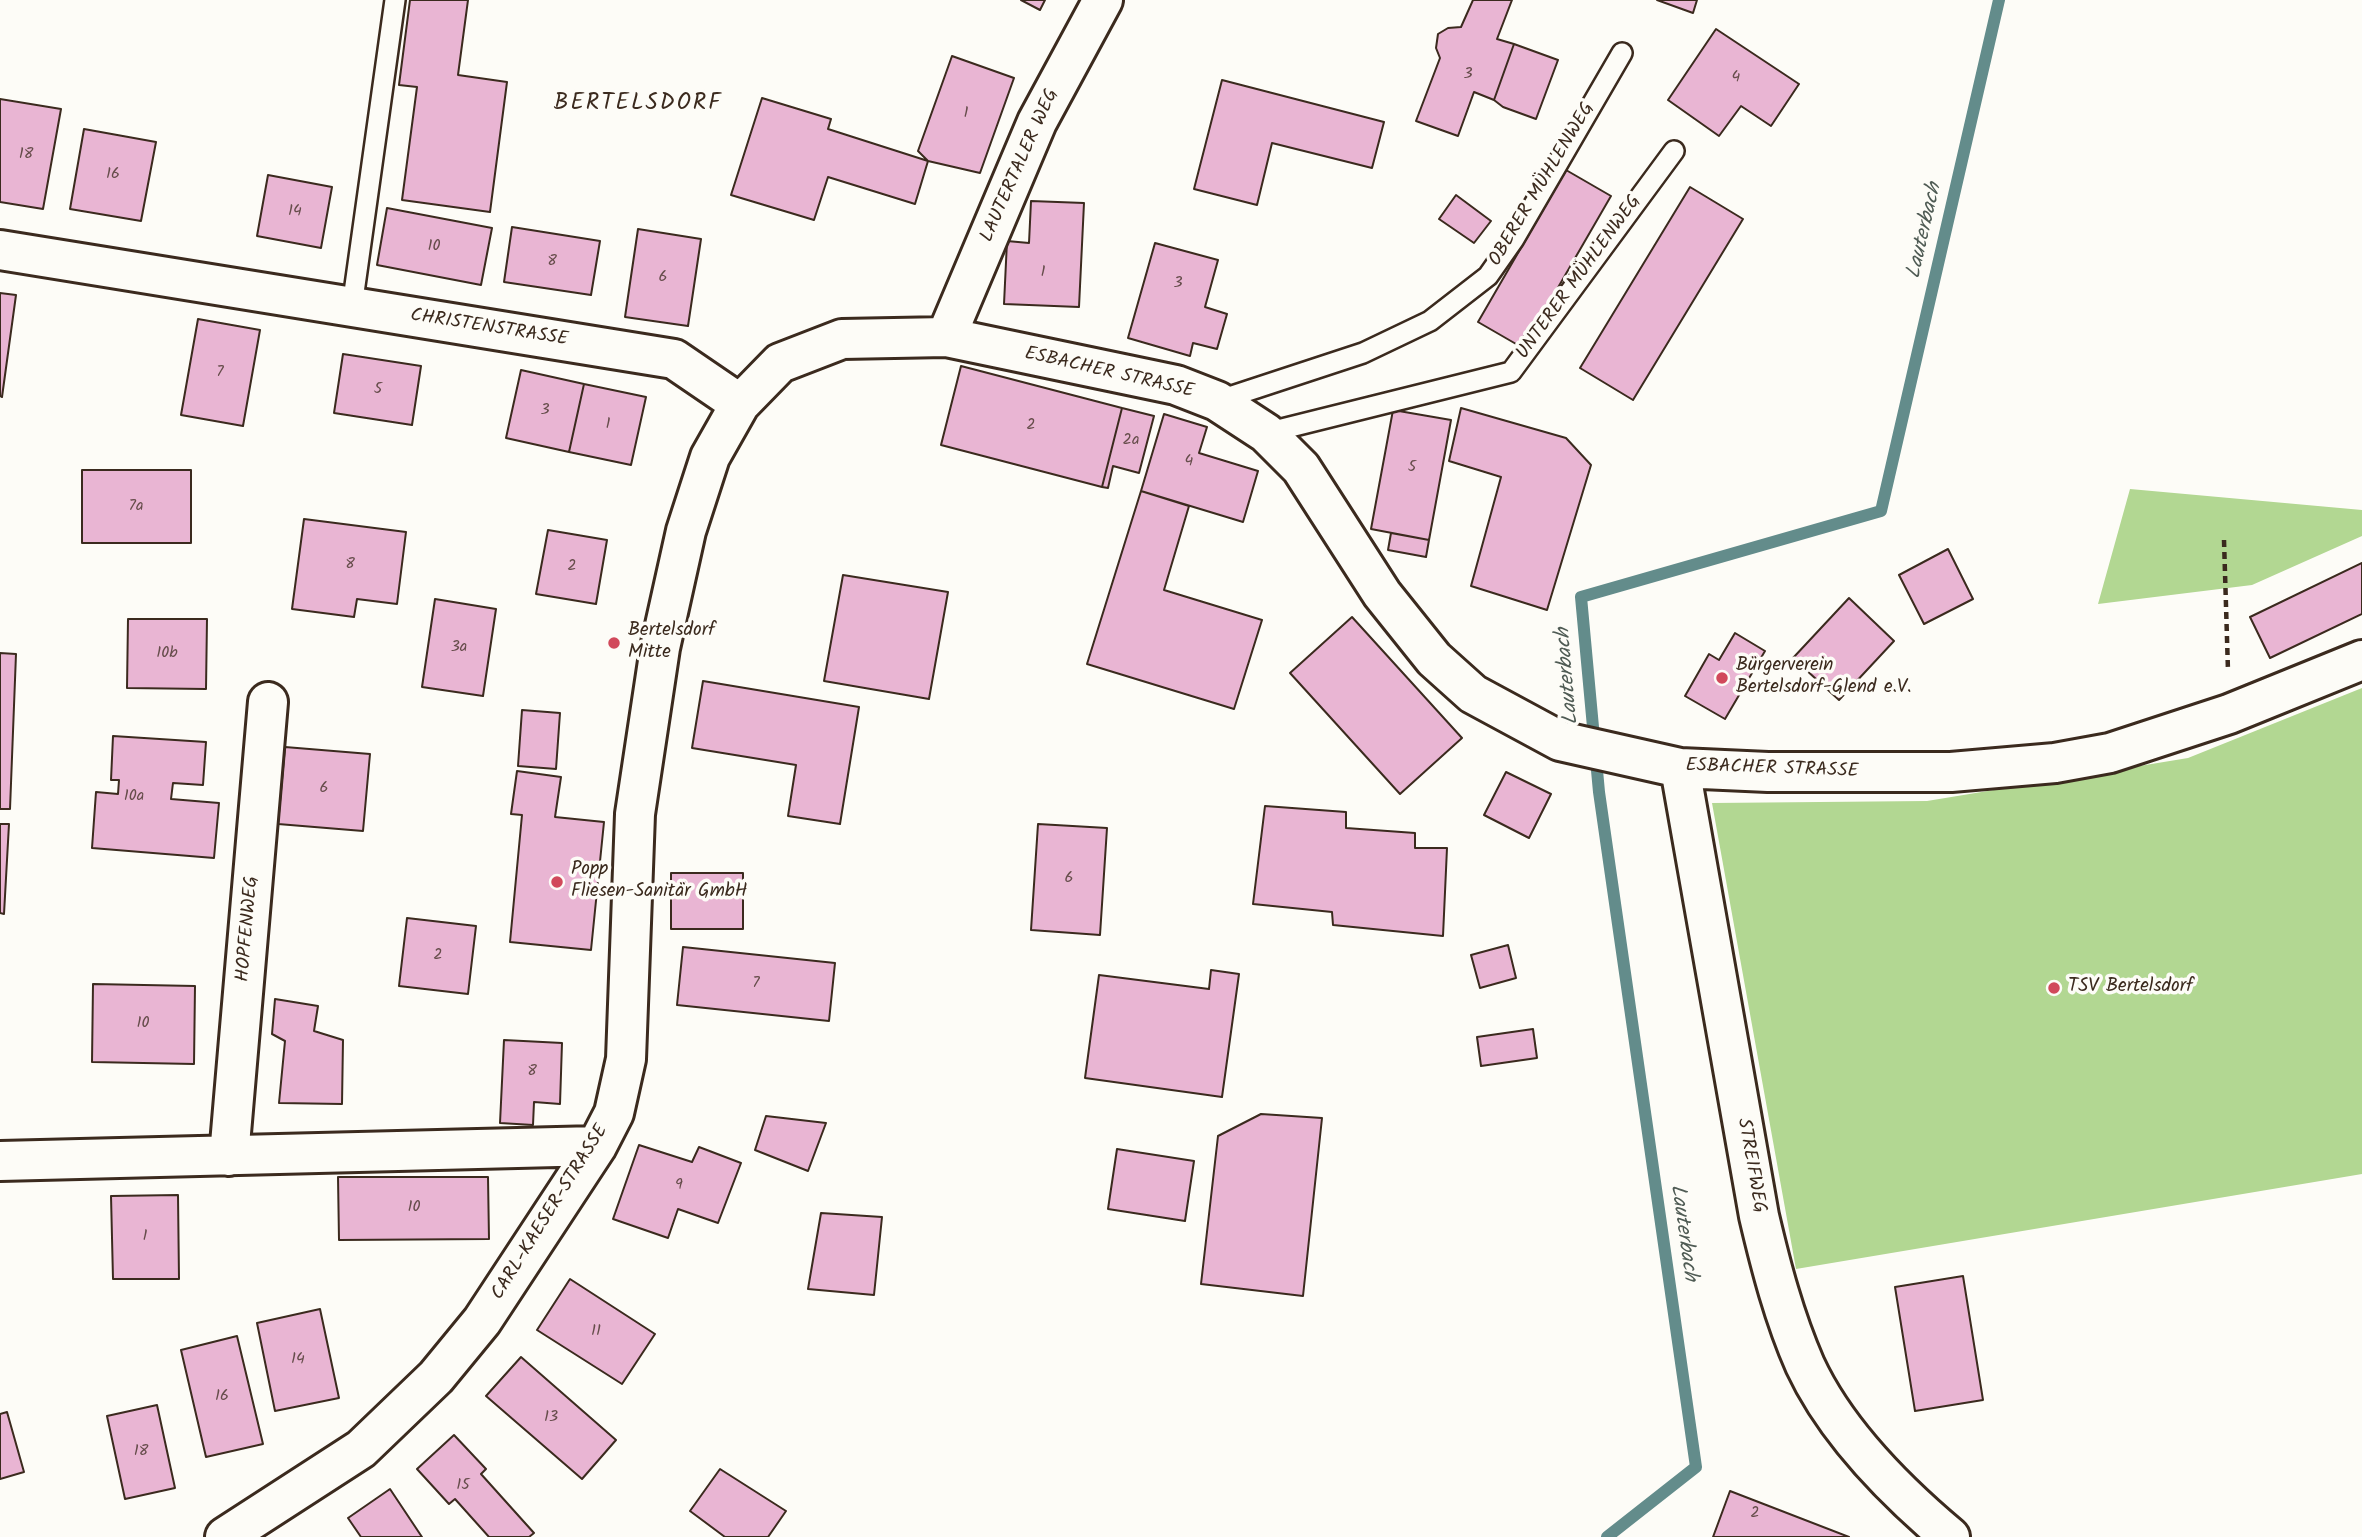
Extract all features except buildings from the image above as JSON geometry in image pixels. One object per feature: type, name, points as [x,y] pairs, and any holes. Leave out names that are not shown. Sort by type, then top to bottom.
[{"type":"street","name":"LAUTERTALER WEG","points":[[946,337],[1037,122],[1103,0]]},
{"type":"street","name":"CHRISTENSTRASSE","points":[[0,250],[674,359],[740,404]]},
{"type":"street","name":"ESBACHER STRASSE","points":[[946,337],[1176,385],[1217,401],[1266,433],[1301,468],[1381,594],[1434,659],[1473,694],[1560,741],[1681,768],[1768,772],[1951,772],[2016,766],[2110,753],[2229,714],[2362,660]]},
{"type":"street","points":[[740,404],[779,363],[842,339],[946,337]]},
{"type":"street","name":"CARL-KAESER-STRASSE","points":[[225,1537],[361,1449],[436,1377],[482,1321],[597,1146],[614,1113],[626,1059],[635,814],[660,648],[686,531],[710,457],[740,404]]},
{"type":"street","name":"HOPFENWEG","points":[[229,1156],[268,702]]},
{"type":"street","name":"STREIFWEG","points":[[1681,768],[1759,1216],[1777,1288],[1806,1366],[1831,1410],[1873,1464],[1932,1531]]},
{"type":"street","points":[[0,1161],[597,1146]]},
{"type":"lane","points":[[352,307],[396,0]]},
{"type":"lane","name":"OBERER MÜHLENWEG","points":[[1217,401],[1363,353],[1430,321],[1488,276],[1514,239],[1622,53]]},
{"type":"lane","name":"UNTERER MÜHLENWEG","points":[[1266,433],[1511,372],[1674,151]]},
{"type":"path","points":[[2224,540],[2229,714]]},
{"type":"green space","points":[[2130,489],[2362,510],[2362,536],[2252,585],[2098,604]]},
{"type":"green space","name":"TSV Bertelsdorf","points":[[2362,688],[2362,1174],[1796,1269],[1712,803],[1927,801],[2188,758]]},
{"type":"waterway","name":"Lauterbach","points":[[1607,1537],[1696,1467],[1599,792],[1581,597],[1881,511],[1999,0]]},
{"type":"place","name":"Bertelsdorf Mitte","points":[[614,643]]},
{"type":"place","name":"Bürgerverein Bertelsdorf-Glend e.V.","points":[[1722,678]]},
{"type":"place","name":"Popp Fliesen-Sanitär GmbH","points":[[557,882]]},
{"type":"place","name":"TSV Bertelsdorf","points":[[2054,988]]},
{"type":"district","name":"BERTELSDORF","points":[[638,105]]}]
